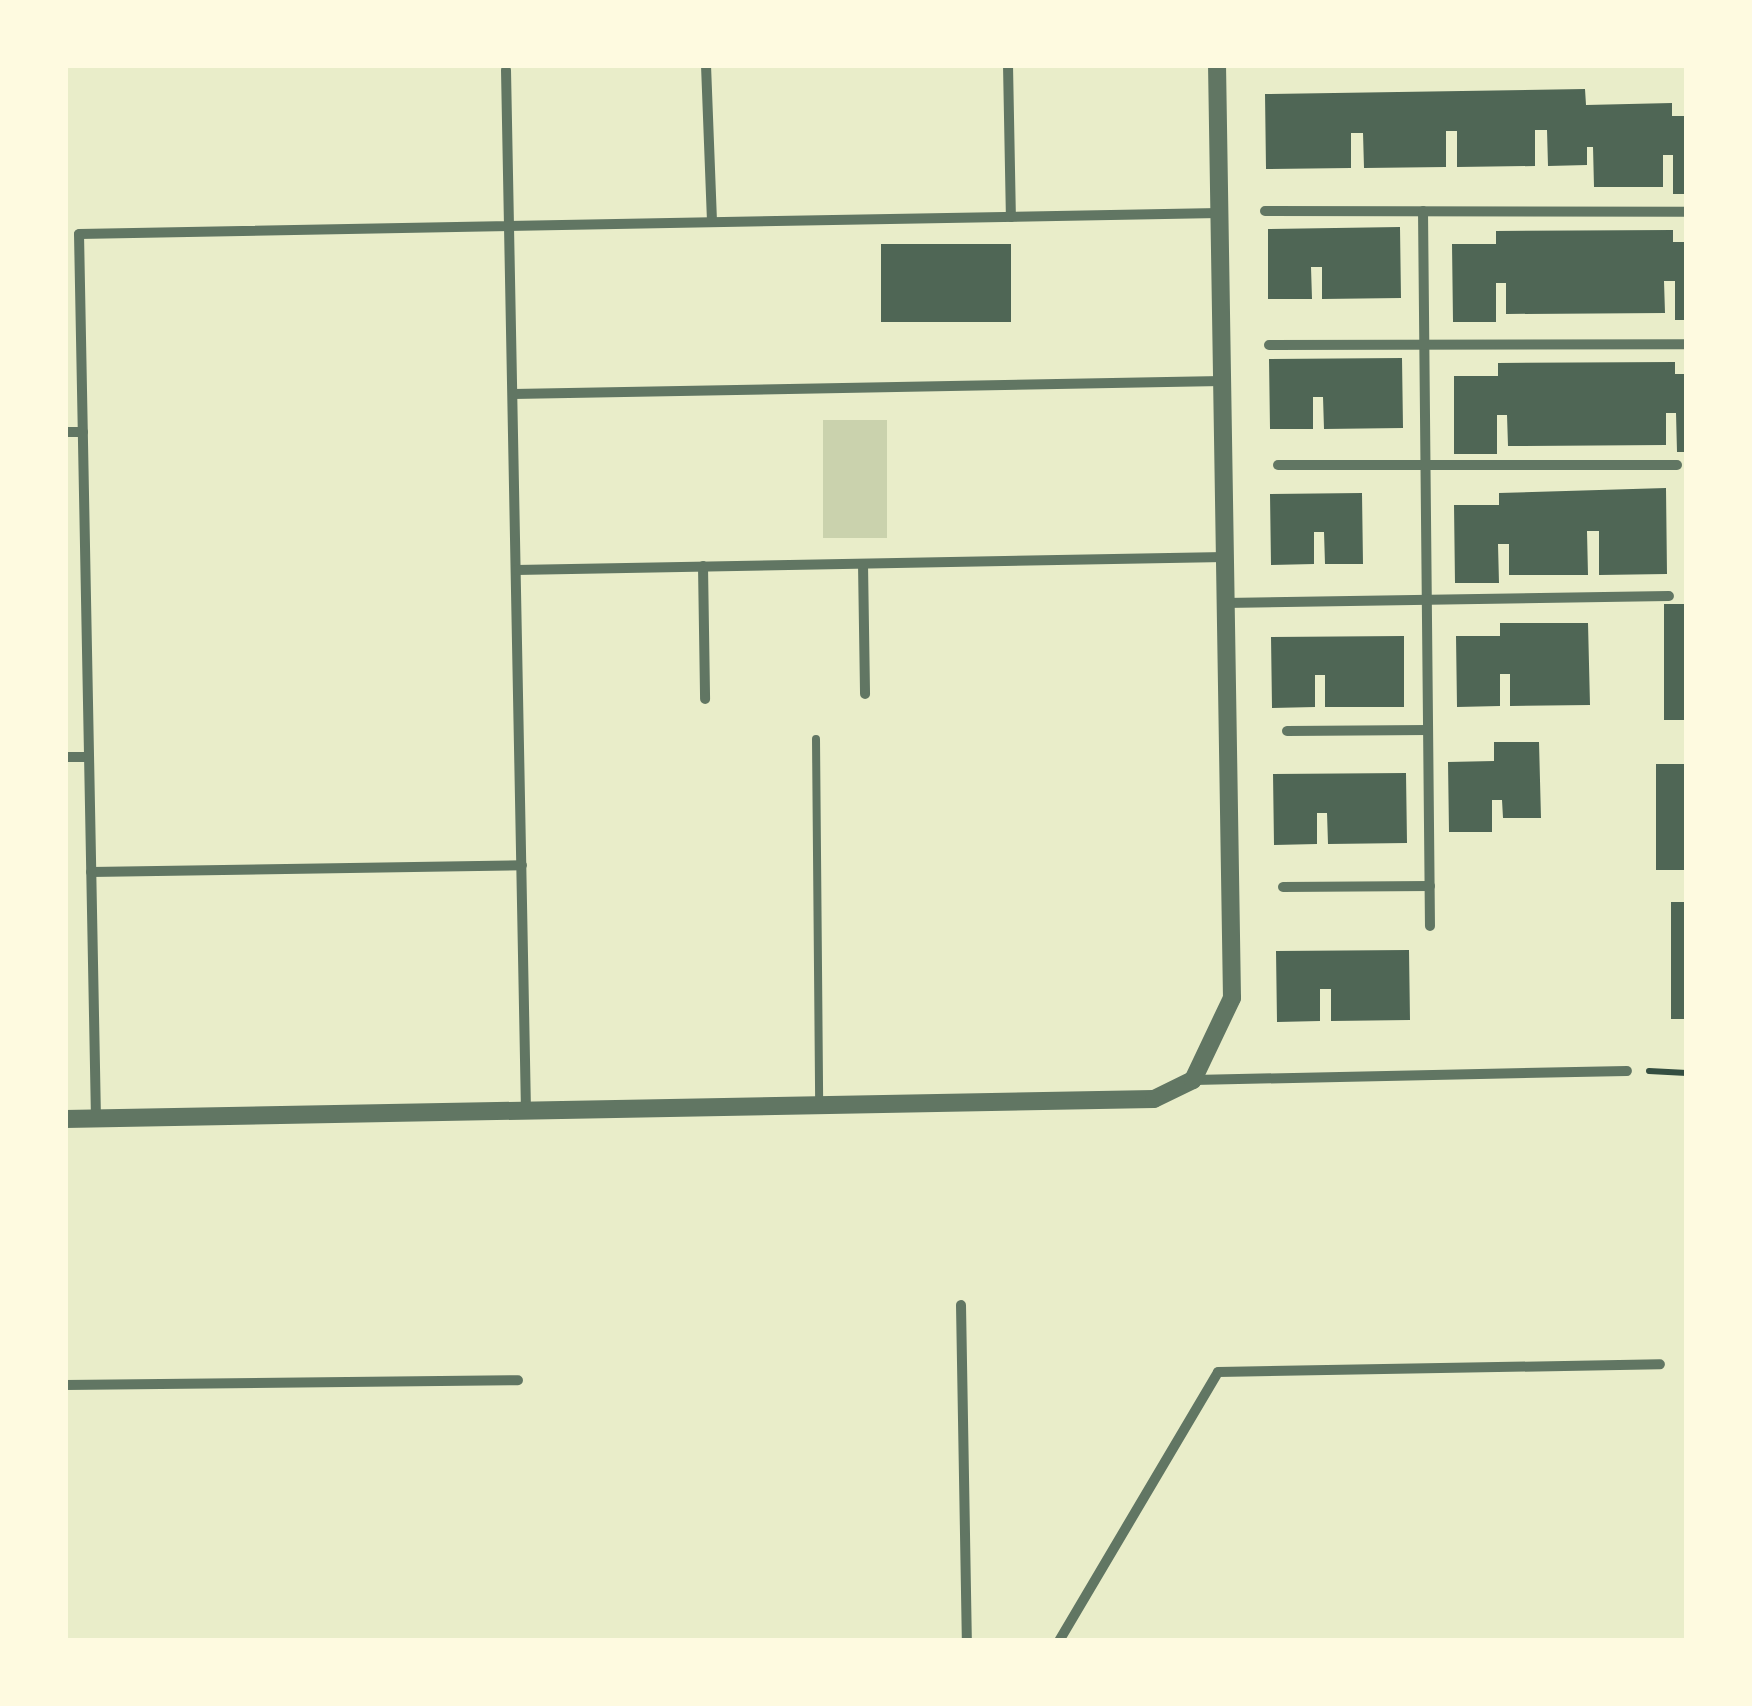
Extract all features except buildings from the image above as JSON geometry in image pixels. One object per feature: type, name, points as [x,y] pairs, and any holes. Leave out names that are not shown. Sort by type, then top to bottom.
[{"type":"street","points":[[1008,65],[1011,217]]},
{"type":"street","points":[[1193,1080],[1232,998],[1216,65]]},
{"type":"street","points":[[707,66],[712,222]]},
{"type":"street","points":[[506,70],[526,1110]]},
{"type":"street","points":[[1265,211],[1687,212]]},
{"type":"street","points":[[1424,211],[1430,926]]},
{"type":"street","points":[[96,1118],[79,234],[1219,213]]},
{"type":"street","points":[[1269,345],[1687,344]]},
{"type":"street","points":[[513,394],[1222,382]]},
{"type":"street","points":[[65,432],[83,432]]},
{"type":"street","points":[[1278,465],[1677,465]]},
{"type":"street","points":[[516,570],[1225,556]]},
{"type":"street","points":[[863,564],[866,694]]},
{"type":"street","points":[[702,566],[705,699]]},
{"type":"street","points":[[1225,603],[1669,596]]},
{"type":"street","points":[[1287,731],[1428,730]]},
{"type":"street","points":[[65,757],[89,757]]},
{"type":"street","points":[[92,872],[522,865]]},
{"type":"street","points":[[1282,887],[1430,886]]},
{"type":"street","points":[[65,1119],[1154,1099],[1193,1080],[1627,1071]]},
{"type":"street","points":[[960,1305],[967,1641]]},
{"type":"street","points":[[1058,1641],[1218,1372],[1660,1364]]},
{"type":"street","points":[[65,1385],[518,1380]]},
{"type":"lane","points":[[816,739],[819,1105]]},
{"type":"path","points":[[1627,1071],[1687,1073]]},
{"type":"green space","points":[[823,420],[887,420],[887,538],[823,538]]}]
